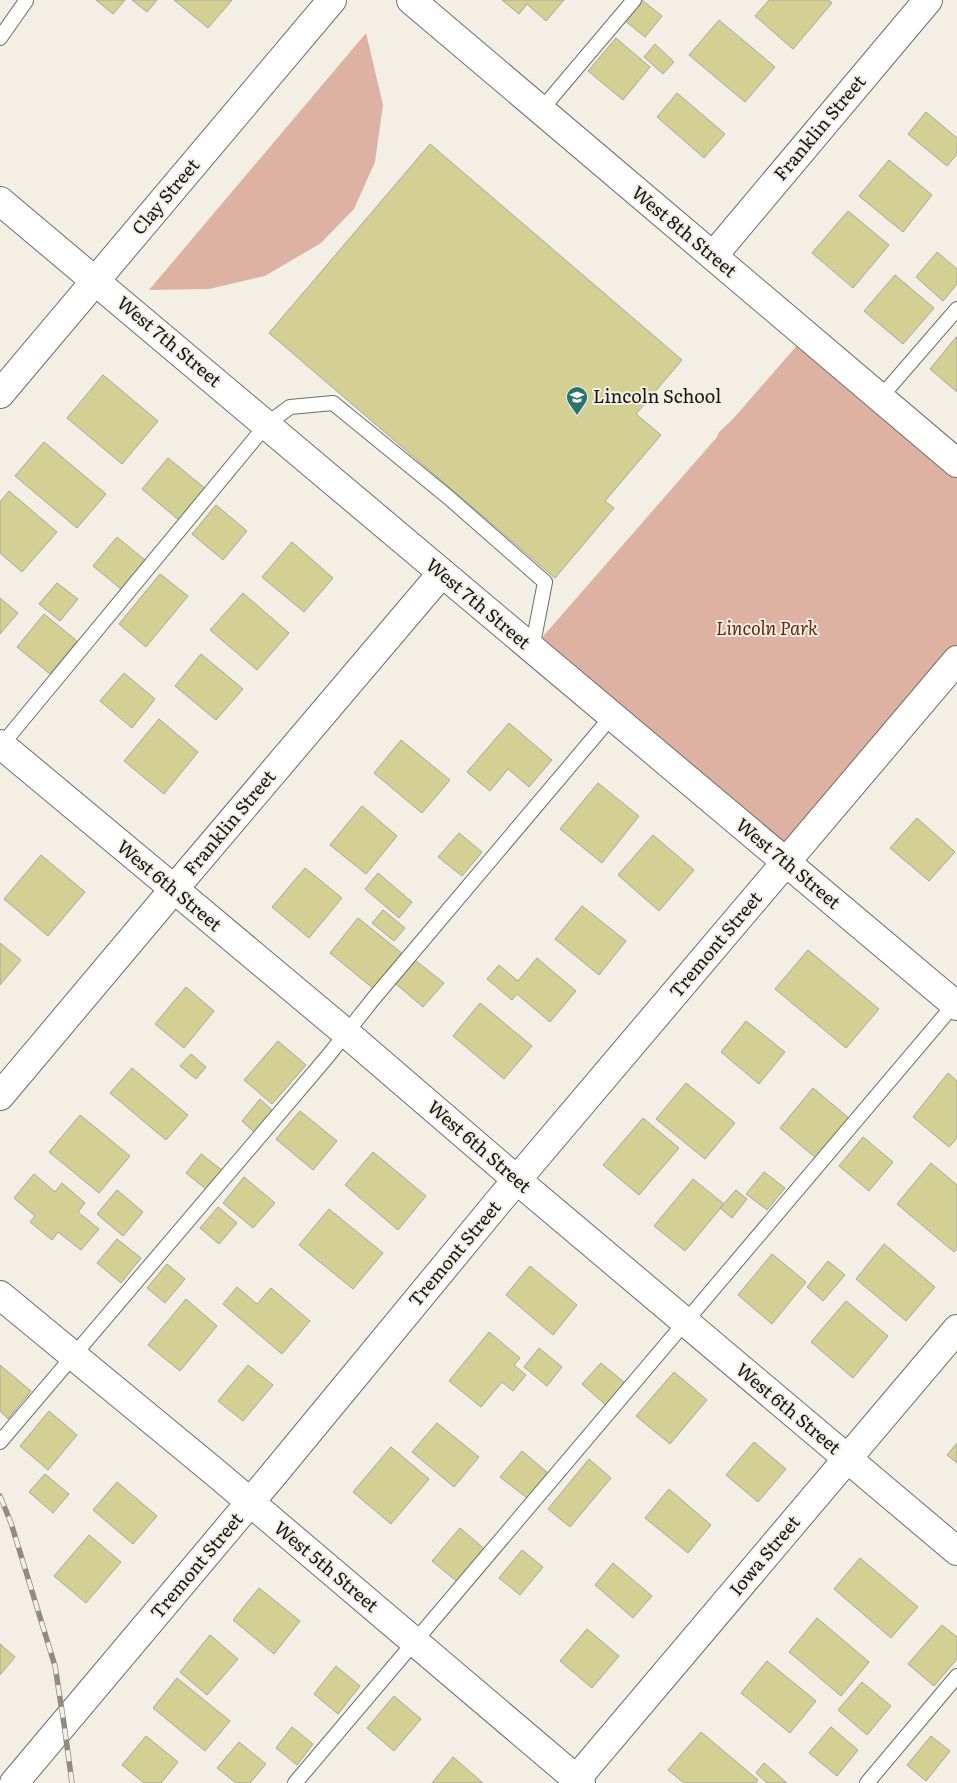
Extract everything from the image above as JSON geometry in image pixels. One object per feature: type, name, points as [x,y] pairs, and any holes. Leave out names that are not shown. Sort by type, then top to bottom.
[{"type":"street","name":"Clay Street","points":[[0,394],[332,0]]},
{"type":"street","name":"West 8th Street","points":[[411,0],[957,463]]},
{"type":"street","name":"Franklin Street","points":[[713,256],[928,0]]},
{"type":"street","name":"West 7th Street","points":[[0,201],[956,1004]]},
{"type":"street","name":"Franklin Street","points":[[0,1096],[442,573]]},
{"type":"street","name":"Tremont Street","points":[[14,1783],[250,1503],[517,1180],[957,660]]},
{"type":"street","name":"West 6th Street","points":[[0,745],[346,1033],[517,1180],[957,1551]]},
{"type":"street","name":"West 5th Street","points":[[0,1295],[415,1642],[577,1782]]},
{"type":"street","name":"Iowa Street","points":[[577,1782],[957,1329]]},
{"type":"lane","points":[[541,110],[634,0]]},
{"type":"lane","points":[[0,38],[26,1]]},
{"type":"lane","points":[[880,398],[957,309]]},
{"type":"lane","points":[[0,745],[267,424],[290,407],[333,403],[448,497],[545,582],[532,649]]},
{"type":"lane","points":[[0,1442],[612,716]]},
{"type":"lane","points":[[295,1783],[956,1004]]},
{"type":"lane","points":[[866,1783],[957,1676]]},
{"type":"green space","points":[[366,33],[383,105],[375,162],[354,209],[321,243],[265,276],[209,289],[149,290]]},
{"type":"green space","name":"Lincoln Park","points":[[806,335],[957,463],[957,659],[787,862],[532,649],[717,437],[719,432],[733,419]]},
{"type":"building","points":[[96,0],[125,0],[113,14]]},
{"type":"building","points":[[132,0],[157,0],[147,12]]},
{"type":"building","points":[[174,0],[232,0],[208,28]]},
{"type":"building","points":[[502,0],[564,0],[546,21],[527,4],[519,14]]},
{"type":"building","points":[[640,0],[662,16],[645,37],[624,20]]},
{"type":"building","points":[[769,0],[828,0],[832,3],[793,49],[755,16]]},
{"type":"building","points":[[719,20],[775,67],[745,102],[689,55]]},
{"type":"building","points":[[616,38],[650,67],[623,100],[588,71]]},
{"type":"building","points":[[655,44],[674,62],[663,74],[644,57]]},
{"type":"building","points":[[677,93],[725,134],[704,158],[657,117]]},
{"type":"building","points":[[926,112],[957,138],[957,154],[947,166],[908,134]]},
{"type":"building","points":[[430,144],[682,360],[636,414],[661,435],[605,501],[614,508],[555,578],[269,333]]},
{"type":"building","points":[[889,160],[932,195],[903,232],[859,196]]},
{"type":"building","points":[[848,211],[889,245],[853,288],[812,253]]},
{"type":"building","points":[[937,252],[957,269],[957,284],[943,301],[916,277]]},
{"type":"building","points":[[895,275],[934,308],[903,344],[864,311]]},
{"type":"building","points":[[957,336],[957,392],[930,369]]},
{"type":"building","points":[[103,375],[158,421],[122,464],[67,418]]},
{"type":"building","points":[[44,442],[106,494],[77,528],[15,476]]},
{"type":"building","points":[[168,458],[207,490],[181,522],[142,489]]},
{"type":"building","points":[[9,491],[57,532],[22,572],[0,553],[0,502]]},
{"type":"building","points":[[216,505],[247,531],[223,560],[192,534]]},
{"type":"building","points":[[117,537],[145,560],[121,589],[93,566]]},
{"type":"building","points":[[292,542],[333,578],[304,612],[262,577]]},
{"type":"building","points":[[160,574],[188,596],[146,647],[119,624]]},
{"type":"building","points":[[57,583],[78,599],[60,621],[39,604]]},
{"type":"building","points":[[243,593],[289,633],[257,670],[210,630]]},
{"type":"building","points":[[0,598],[18,613],[0,634]]},
{"type":"building","points":[[44,614],[77,641],[50,674],[17,647]]},
{"type":"building","points":[[201,654],[243,689],[216,720],[175,686]]},
{"type":"building","points":[[124,673],[155,699],[132,728],[100,701]]},
{"type":"building","points":[[159,719],[198,752],[164,794],[124,761]]},
{"type":"building","points":[[509,723],[552,760],[529,787],[508,769],[490,791],[467,772]]},
{"type":"building","points":[[401,740],[450,780],[422,813],[374,773]]},
{"type":"building","points":[[598,783],[639,816],[602,863],[560,829]]},
{"type":"building","points":[[362,806],[397,836],[366,874],[330,845]]},
{"type":"building","points":[[917,818],[955,852],[929,881],[890,848]]},
{"type":"building","points":[[459,833],[482,852],[462,876],[438,857]]},
{"type":"building","points":[[653,835],[694,870],[659,911],[618,875]]},
{"type":"building","points":[[41,855],[85,892],[48,936],[4,899]]},
{"type":"building","points":[[305,868],[342,898],[309,938],[272,907]]},
{"type":"building","points":[[378,873],[412,902],[399,918],[365,889]]},
{"type":"building","points":[[582,906],[626,941],[599,975],[555,939]]},
{"type":"building","points":[[383,910],[405,928],[394,941],[372,923]]},
{"type":"building","points":[[358,918],[403,954],[374,989],[330,953]]},
{"type":"building","points":[[0,943],[21,960],[0,985]]},
{"type":"building","points":[[808,950],[879,1009],[846,1048],[775,989]]},
{"type":"building","points":[[537,958],[576,991],[550,1022],[517,994],[512,1000],[487,979],[499,965],[518,981]]},
{"type":"building","points":[[415,960],[444,983],[423,1007],[396,984]]},
{"type":"building","points":[[186,987],[214,1011],[184,1048],[155,1024]]},
{"type":"building","points":[[480,1003],[532,1046],[504,1079],[453,1036]]},
{"type":"building","points":[[746,1021],[785,1052],[759,1084],[721,1052]]},
{"type":"building","points":[[278,1041],[306,1065],[272,1104],[244,1080]]},
{"type":"building","points":[[191,1054],[206,1067],[196,1079],[180,1066]]},
{"type":"building","points":[[132,1068],[188,1115],[166,1140],[110,1093]]},
{"type":"building","points":[[948,1073],[957,1081],[957,1138],[949,1147],[913,1117]]},
{"type":"building","points":[[686,1083],[735,1123],[705,1159],[656,1119]]},
{"type":"building","points":[[813,1088],[850,1119],[817,1159],[780,1128]]},
{"type":"building","points":[[260,1099],[273,1111],[255,1133],[242,1121]]},
{"type":"building","points":[[300,1111],[337,1141],[313,1170],[276,1139]]},
{"type":"building","points":[[80,1115],[130,1156],[99,1193],[49,1152]]},
{"type":"building","points":[[643,1118],[679,1148],[639,1195],[603,1165]]},
{"type":"building","points":[[863,1137],[893,1162],[869,1191],[839,1166]]},
{"type":"building","points":[[373,1152],[426,1196],[398,1230],[345,1185]]},
{"type":"building","points":[[201,1154],[223,1171],[207,1190],[186,1173]]},
{"type":"building","points":[[931,1163],[957,1185],[957,1248],[954,1252],[897,1204]]},
{"type":"building","points":[[764,1172],[785,1188],[767,1210],[746,1194]]},
{"type":"building","points":[[34,1174],[55,1192],[62,1183],[85,1203],[78,1212],[99,1229],[81,1250],[58,1232],[52,1240],[30,1222],[35,1216],[14,1198]]},
{"type":"building","points":[[244,1177],[275,1203],[253,1228],[223,1203]]},
{"type":"building","points":[[693,1179],[724,1204],[685,1251],[654,1226]]},
{"type":"building","points":[[117,1190],[143,1212],[123,1236],[97,1214]]},
{"type":"building","points":[[736,1190],[747,1199],[732,1218],[720,1208]]},
{"type":"building","points":[[218,1207],[237,1223],[219,1244],[200,1228]]},
{"type":"building","points":[[329,1209],[383,1253],[353,1289],[299,1245]]},
{"type":"building","points":[[117,1239],[141,1258],[121,1283],[97,1263]]},
{"type":"building","points":[[884,1244],[935,1287],[906,1321],[856,1279]]},
{"type":"building","points":[[772,1254],[806,1282],[772,1324],[738,1295]]},
{"type":"building","points":[[828,1261],[845,1275],[823,1301],[807,1287]]},
{"type":"building","points":[[167,1264],[185,1279],[165,1303],[147,1288]]},
{"type":"building","points":[[530,1266],[577,1305],[553,1335],[506,1295]]},
{"type":"building","points":[[237,1287],[257,1304],[271,1288],[310,1321],[282,1354],[223,1304]]},
{"type":"building","points":[[186,1299],[217,1326],[180,1371],[148,1345]]},
{"type":"building","points":[[846,1301],[888,1336],[853,1378],[811,1342]]},
{"type":"building","points":[[489,1332],[520,1358],[514,1365],[526,1375],[513,1391],[502,1382],[481,1407],[449,1381]]},
{"type":"building","points":[[539,1348],[562,1367],[547,1386],[524,1367]]},
{"type":"building","points":[[601,1363],[625,1383],[607,1406],[582,1384]]},
{"type":"building","points":[[0,1365],[31,1391],[8,1419],[0,1411]]},
{"type":"building","points":[[248,1365],[273,1385],[243,1421],[218,1401]]},
{"type":"building","points":[[674,1372],[707,1400],[670,1444],[636,1416]]},
{"type":"building","points":[[49,1411],[77,1435],[48,1470],[20,1446]]},
{"type":"building","points":[[437,1423],[479,1457],[454,1487],[412,1452]]},
{"type":"building","points":[[754,1442],[786,1469],[758,1502],[726,1475]]},
{"type":"building","points":[[957,1443],[957,1463],[947,1455]]},
{"type":"building","points":[[391,1447],[429,1479],[391,1524],[353,1492]]},
{"type":"building","points":[[522,1451],[548,1473],[527,1498],[500,1477]]},
{"type":"building","points":[[589,1459],[611,1478],[570,1527],[548,1509]]},
{"type":"building","points":[[45,1474],[69,1494],[53,1513],[29,1492]]},
{"type":"building","points":[[117,1482],[157,1516],[133,1544],[93,1510]]},
{"type":"building","points":[[669,1489],[711,1525],[688,1553],[645,1518]]},
{"type":"building","points":[[460,1528],[487,1551],[460,1584],[432,1561]]},
{"type":"building","points":[[89,1535],[121,1562],[86,1603],[54,1576]]},
{"type":"building","points":[[522,1550],[543,1567],[520,1595],[499,1578]]},
{"type":"building","points":[[860,1558],[918,1607],[891,1638],[834,1589]]},
{"type":"building","points":[[613,1563],[652,1596],[633,1618],[595,1585]]},
{"type":"building","points":[[259,1588],[300,1621],[274,1654],[233,1620]]},
{"type":"building","points":[[817,1618],[869,1662],[841,1696],[789,1652]]},
{"type":"building","points":[[942,1625],[957,1637],[957,1659],[934,1686],[908,1664]]},
{"type":"building","points":[[587,1629],[619,1656],[592,1688],[560,1661]]},
{"type":"building","points":[[210,1635],[238,1659],[207,1695],[180,1672]]},
{"type":"building","points":[[0,1644],[15,1657],[0,1675]]},
{"type":"building","points":[[767,1661],[816,1701],[790,1733],[741,1693]]},
{"type":"building","points":[[336,1666],[360,1686],[338,1714],[314,1694]]},
{"type":"building","points":[[177,1678],[230,1721],[205,1751],[153,1708]]},
{"type":"building","points":[[862,1682],[891,1706],[867,1735],[838,1710]]},
{"type":"building","points":[[394,1696],[421,1719],[394,1751],[367,1728]]},
{"type":"building","points":[[292,1727],[313,1744],[297,1765],[276,1748]]},
{"type":"building","points":[[831,1727],[858,1750],[837,1776],[809,1753]]},
{"type":"building","points":[[701,1732],[758,1780],[756,1783],[684,1783],[668,1770]]},
{"type":"building","points":[[146,1736],[178,1762],[161,1783],[144,1783],[122,1765]]},
{"type":"building","points":[[931,1736],[950,1751],[926,1781],[907,1765]]},
{"type":"building","points":[[239,1742],[266,1764],[250,1783],[236,1783],[217,1768]]},
{"type":"building","points":[[453,1757],[483,1783],[432,1783]]},
{"type":"building","points":[[764,1763],[787,1783],[767,1783],[756,1773]]},
{"type":"railway","points":[[0,1496],[11,1523],[55,1666],[72,1783]]},
{"type":"place","name":"Lincoln School","points":[[577,416]]}]
